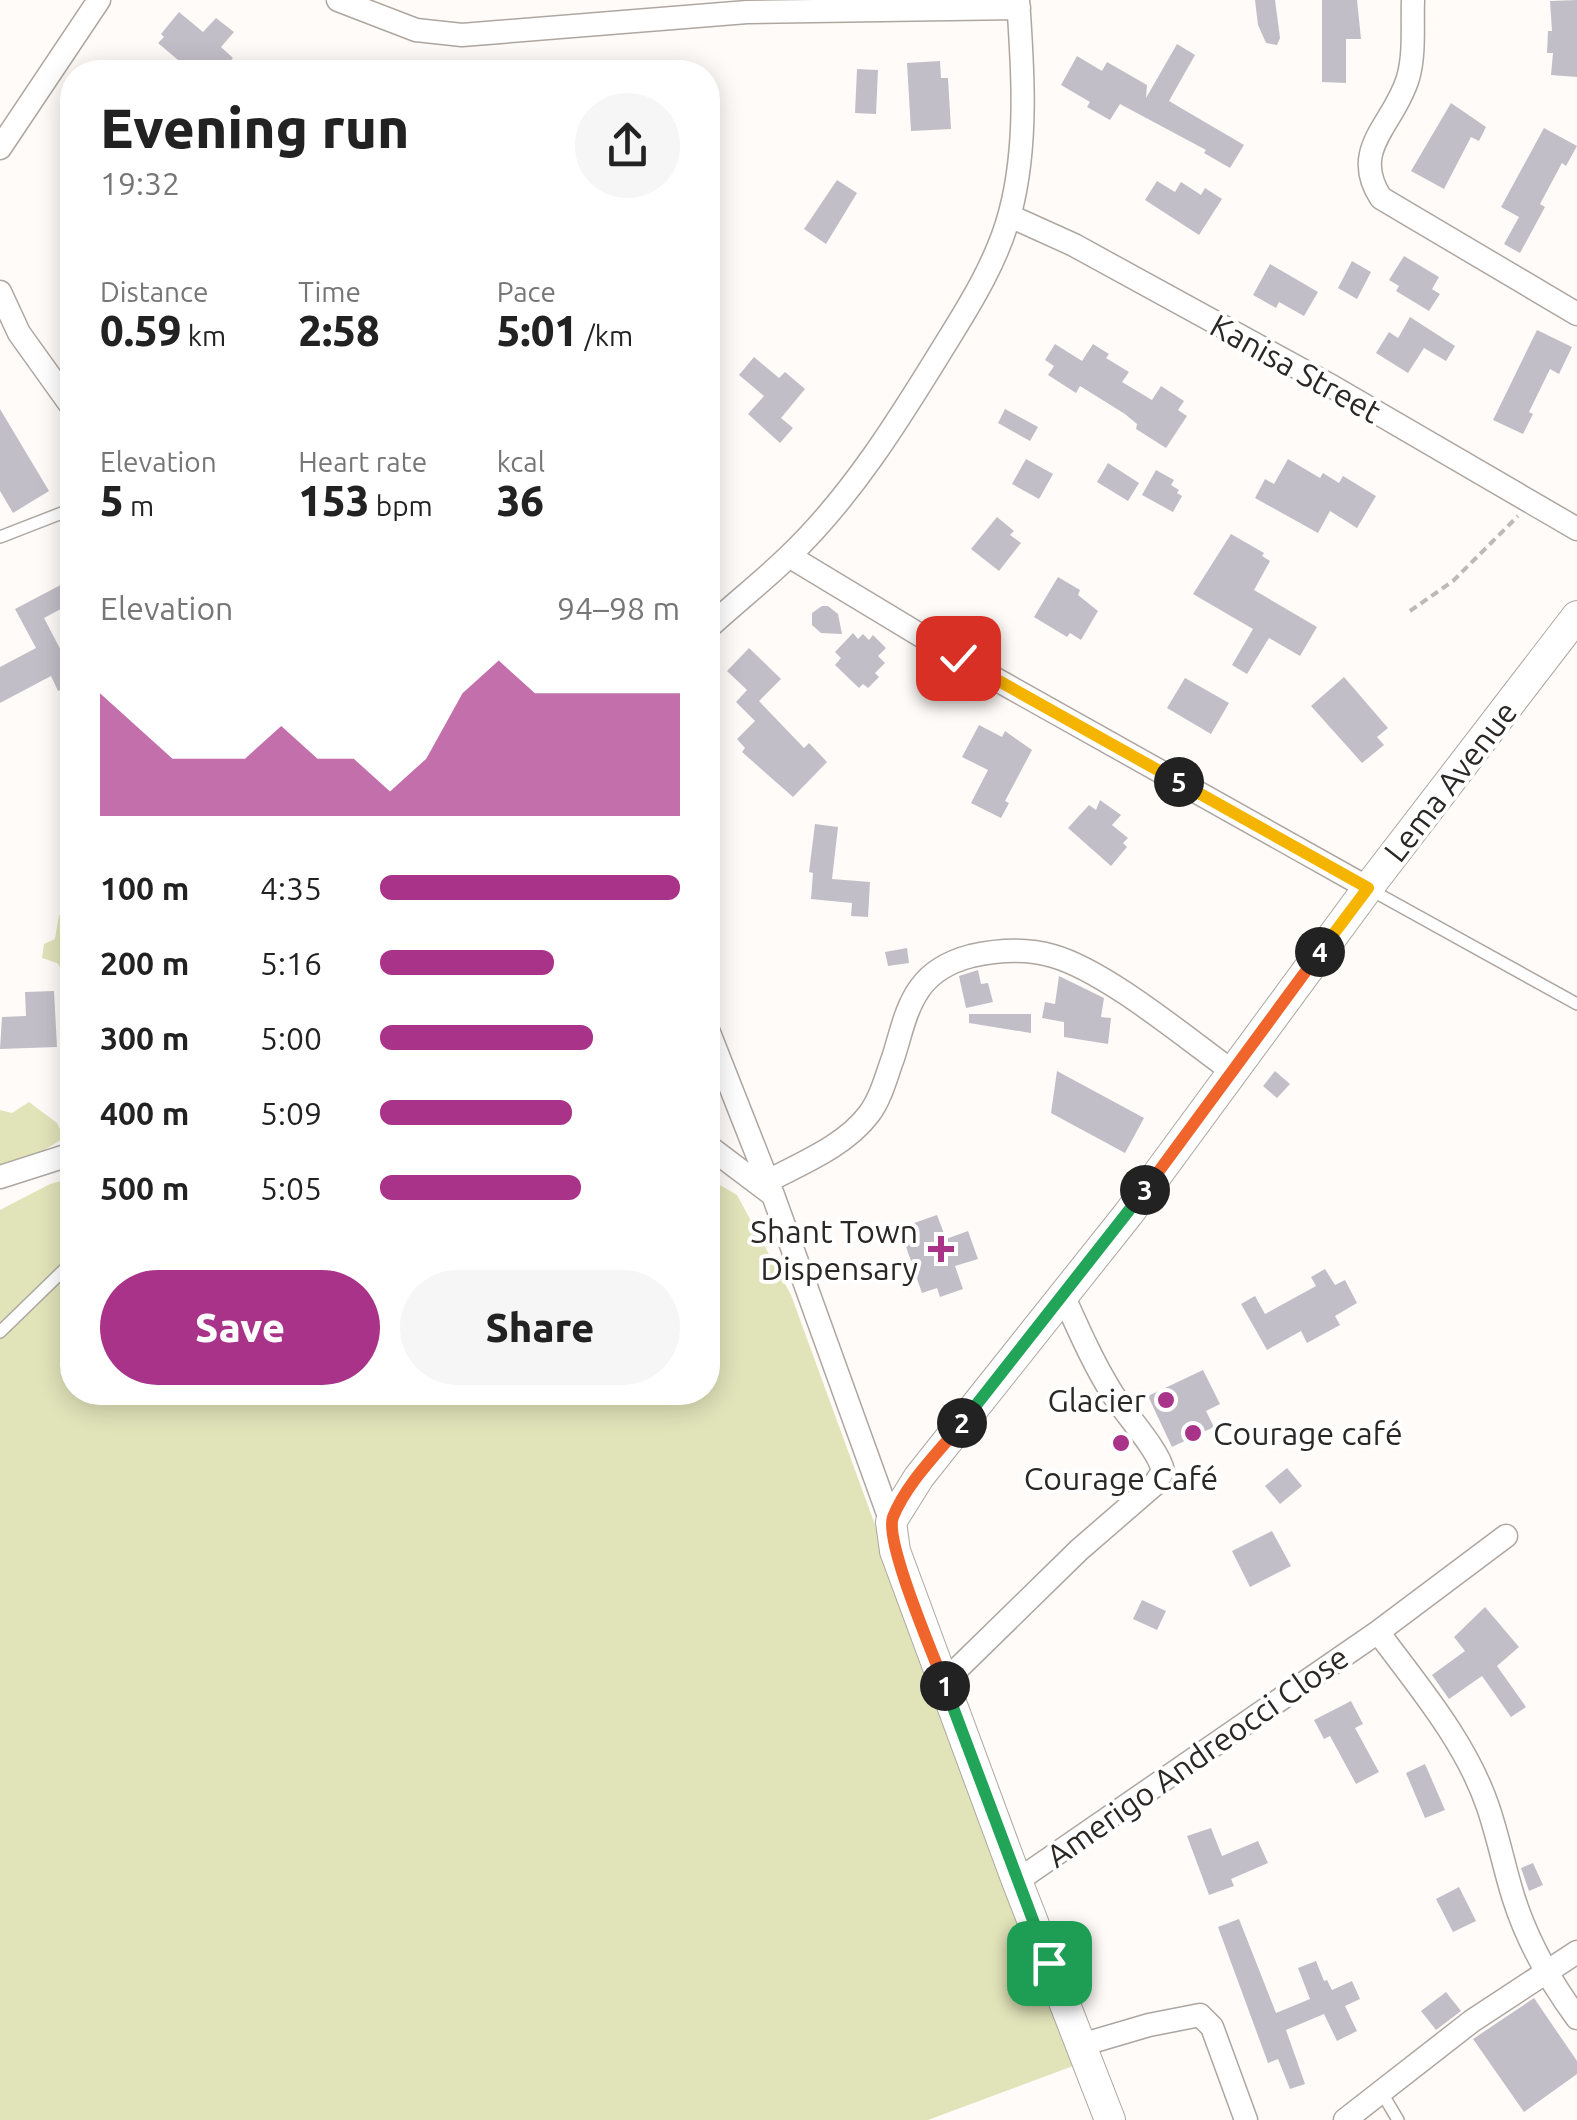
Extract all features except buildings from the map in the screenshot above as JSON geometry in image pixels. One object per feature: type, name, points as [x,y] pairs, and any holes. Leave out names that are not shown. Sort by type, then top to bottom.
[{"type":"main road","name":"Lema Avenue","points":[[891,1522],[919,1477],[1129,1213],[1368,888],[1577,616]]},
{"type":"main road","points":[[891,1522],[895,1550],[943,1683],[1110,2120]]},
{"type":"street","points":[[0,148],[99,0]]},
{"type":"street","points":[[338,0],[416,30],[462,35],[746,6],[1018,4],[1022,98],[1019,169],[1010,216],[976,293],[910,401],[850,487],[788,556],[720,617]]},
{"type":"street","points":[[1413,0],[1409,75],[1372,148],[1367,169],[1370,182],[1381,198],[1577,314]]},
{"type":"street","name":"Kanisa Street","points":[[1010,216],[1074,245],[1333,387],[1577,529]]},
{"type":"street","points":[[0,292],[18,334],[60,392]]},
{"type":"street","points":[[788,556],[958,658],[1368,888]]},
{"type":"street","points":[[771,1188],[868,1114],[882,1088],[901,1026],[921,986],[943,967],[964,958],[996,950],[1056,957],[1098,978],[1232,1071]]},
{"type":"street","points":[[720,1060],[771,1188],[891,1522]]},
{"type":"street","points":[[720,1154],[771,1188]]},
{"type":"street","points":[[0,1177],[60,1158]]},
{"type":"street","points":[[943,1683],[1080,1550],[1154,1486],[1163,1471],[1161,1460],[1109,1389],[1064,1295]]},
{"type":"street","name":"Amerigo Andreocci Close","points":[[1016,1881],[1378,1632],[1506,1536]]},
{"type":"street","name":"Amerigo Andreocci Close","points":[[1378,1632],[1470,1766],[1488,1806],[1524,1929],[1546,1973],[1577,2018]]},
{"type":"street","points":[[1346,2120],[1472,2021],[1577,1952]]},
{"type":"street","points":[[1082,2046],[1150,2025],[1200,2015],[1212,2027],[1246,2120]]},
{"type":"lane","points":[[0,536],[60,514]]},
{"type":"lane","points":[[1368,888],[1577,1004]]},
{"type":"lane","points":[[0,1332],[60,1274]]},
{"type":"lane","points":[[1382,2093],[1398,2120]]},
{"type":"path","points":[[1410,611],[1454,581],[1532,502]]},
{"type":"green space","points":[[60,915],[60,967],[42,958],[44,944],[55,939]]},
{"type":"green space","points":[[29,1102],[57,1123],[60,1140],[31,1158],[0,1165],[0,1110],[12,1113]]},
{"type":"green space","points":[[60,1181],[60,1405],[720,1405],[720,1185],[737,1195],[791,1295],[1073,2066],[928,2120],[0,2120],[0,1210]]},
{"type":"place","name":"Shant Town Dispensary","points":[[941,1249]]},
{"type":"place","name":"Glacier","points":[[1166,1400]]},
{"type":"place","name":"Courage café","points":[[1193,1433]]},
{"type":"place","name":"Courage Café","points":[[1121,1443]]},
{"type":"route","points":[[958,658],[1368,888],[1129,1213],[919,1477],[891,1522],[895,1550],[1049,1963]]}]
